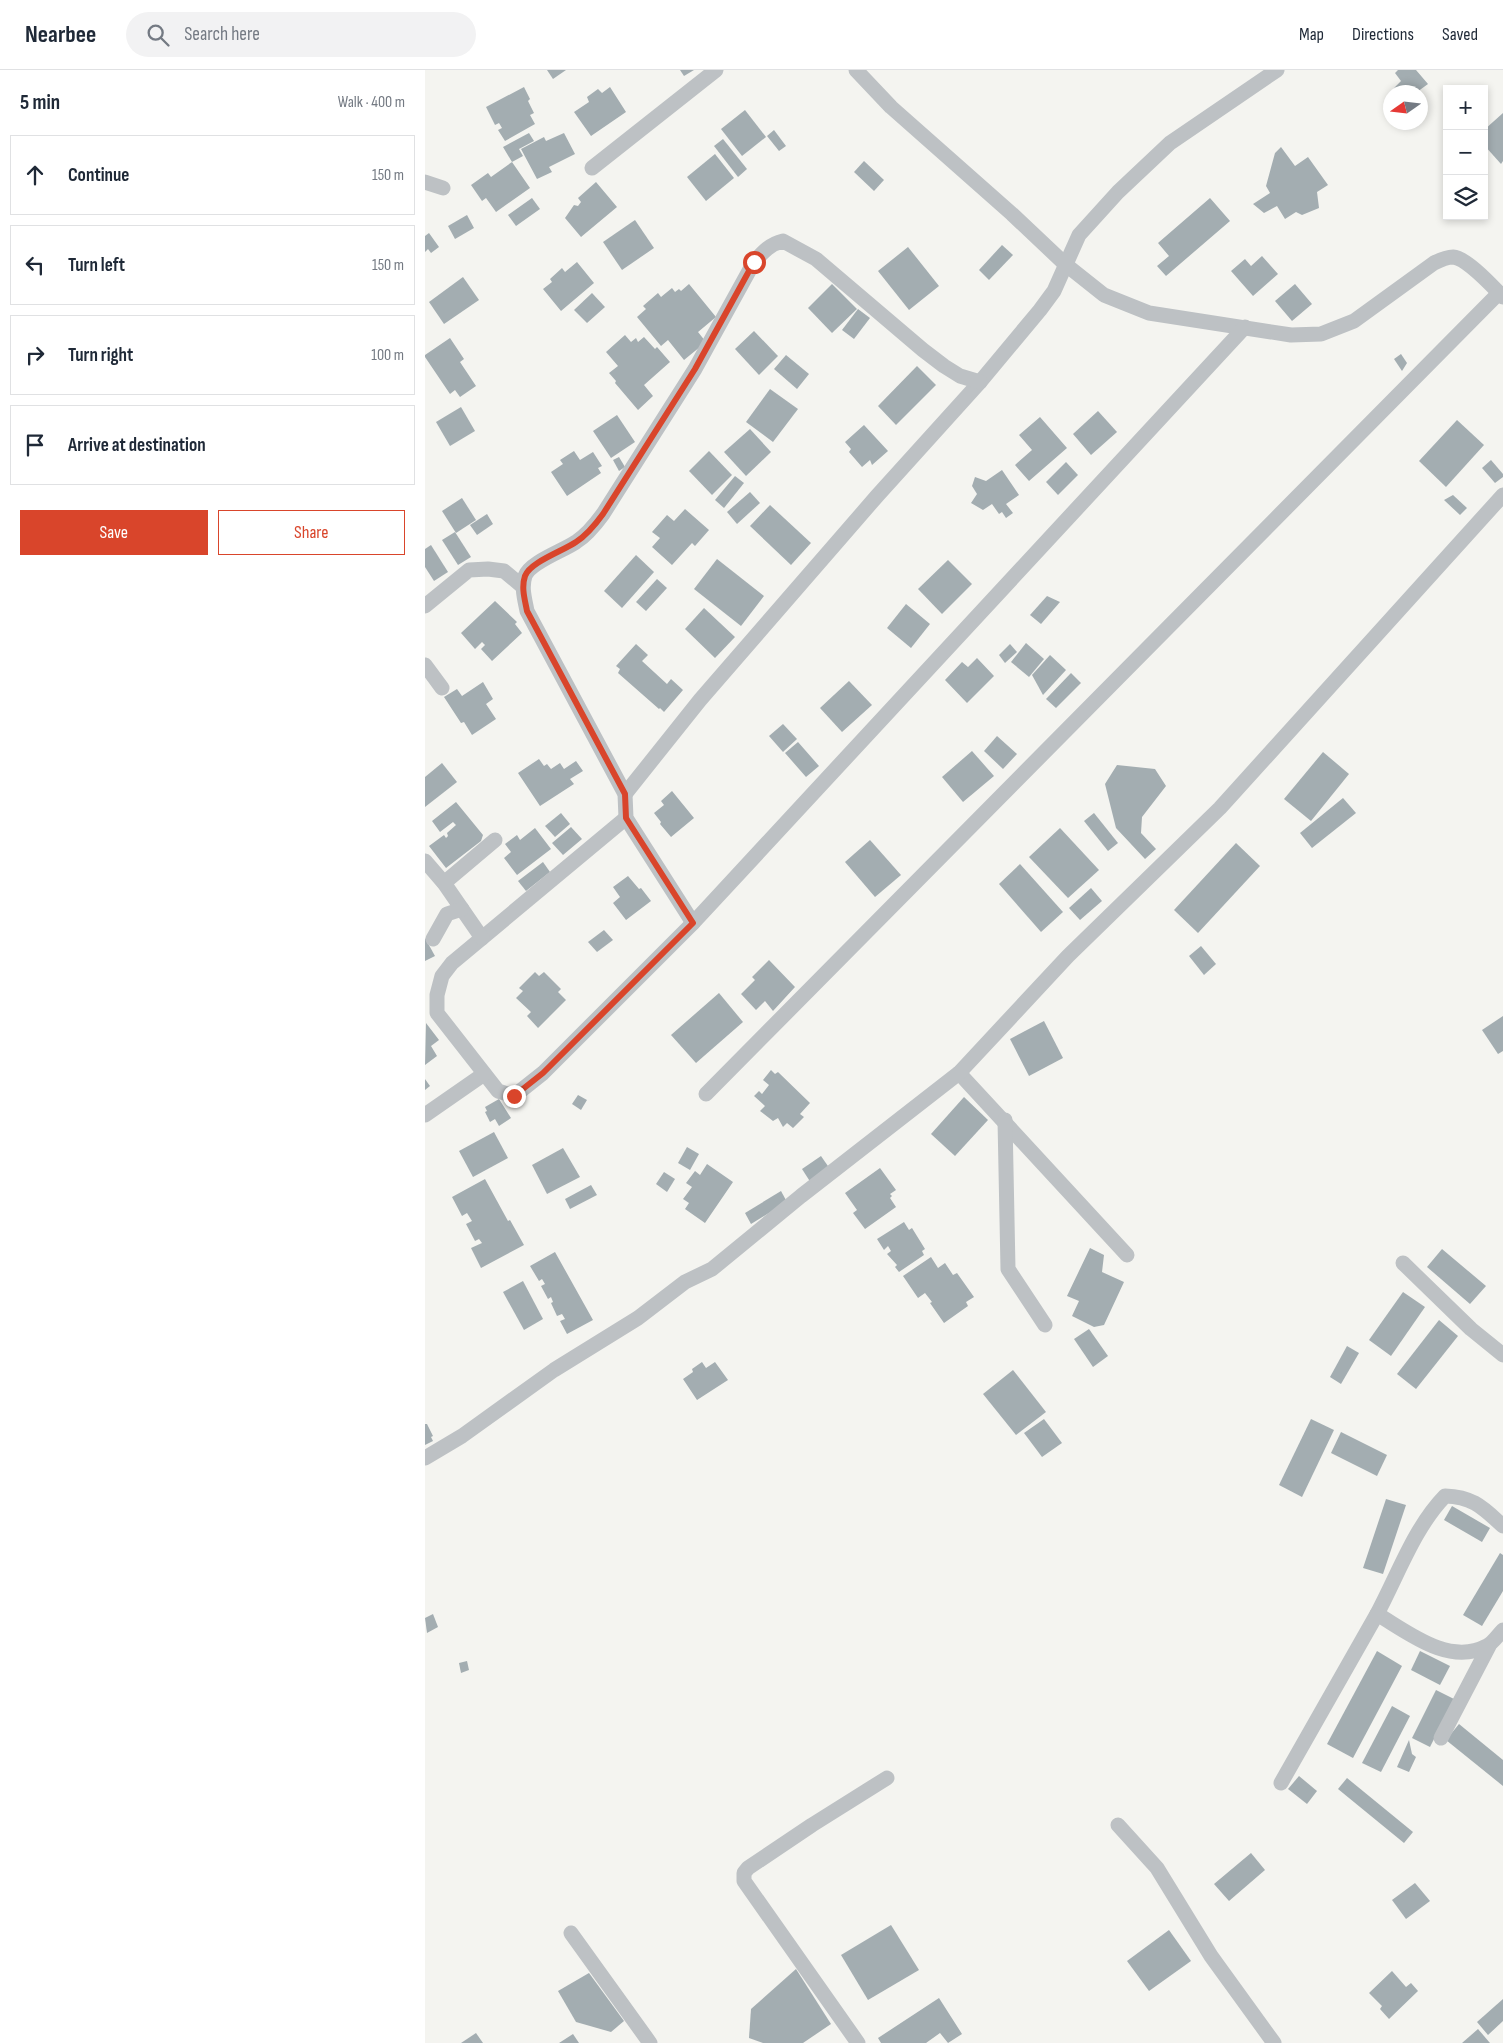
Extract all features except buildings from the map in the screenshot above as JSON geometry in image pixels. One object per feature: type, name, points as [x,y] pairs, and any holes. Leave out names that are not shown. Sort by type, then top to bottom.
[{"type":"street","points":[[592,168],[715,70]]},
{"type":"street","points":[[706,1094],[1501,295],[1464,260],[1455,257],[1434,263],[1375,308],[1354,321],[1321,334],[1291,335],[1149,313],[1104,294],[1065,264],[1012,214],[891,107],[856,70]]},
{"type":"street","points":[[625,794],[755,636],[877,496],[980,382],[1054,291],[1079,235],[1118,192],[1170,144],[1277,70]]},
{"type":"street","points":[[425,182],[443,188]]},
{"type":"street","points":[[693,923],[626,818],[625,794],[527,611],[523,586],[525,574],[534,565],[576,542],[589,532],[603,514],[695,369],[754,262],[773,243],[783,241],[815,259],[923,350],[959,376],[980,382]]},
{"type":"street","points":[[626,818],[452,963],[442,976],[437,995],[437,1013],[498,1091],[514,1096],[543,1073],[693,923],[1245,327]]},
{"type":"street","points":[[425,1458],[461,1436],[554,1370],[638,1318],[685,1282],[712,1268],[959,1073],[1068,956],[1220,808],[1503,495]]},
{"type":"street","points":[[425,606],[469,570],[488,569],[504,571],[523,586]]},
{"type":"street","points":[[425,665],[442,688]]},
{"type":"street","points":[[444,883],[495,840]]},
{"type":"street","points":[[425,861],[444,883],[482,938]]},
{"type":"street","points":[[433,939],[447,914],[462,909]]},
{"type":"street","points":[[959,1073],[1005,1120],[1127,1255]]},
{"type":"street","points":[[425,1115],[484,1074]]},
{"type":"street","points":[[1005,1120],[1008,1269],[1045,1325]]},
{"type":"street","points":[[1403,1263],[1471,1329],[1503,1355]]},
{"type":"street","points":[[1281,1783],[1377,1614],[1405,1556],[1434,1508],[1445,1496],[1467,1499],[1478,1504],[1503,1526]]},
{"type":"street","points":[[1377,1614],[1417,1638],[1448,1652],[1471,1652],[1489,1646]]},
{"type":"street","points":[[1441,1738],[1489,1646],[1503,1630]]},
{"type":"street","points":[[858,2043],[744,1881],[744,1874],[748,1868],[812,1825],[887,1778]]},
{"type":"street","points":[[1118,1825],[1157,1868],[1211,1956],[1274,2043]]},
{"type":"street","points":[[571,1933],[650,2043]]},
{"type":"route","points":[[514,1096],[543,1073],[693,923],[626,818],[625,794],[527,611],[523,586],[525,574],[534,565],[576,542],[589,532],[603,514],[695,369],[754,262]]}]
